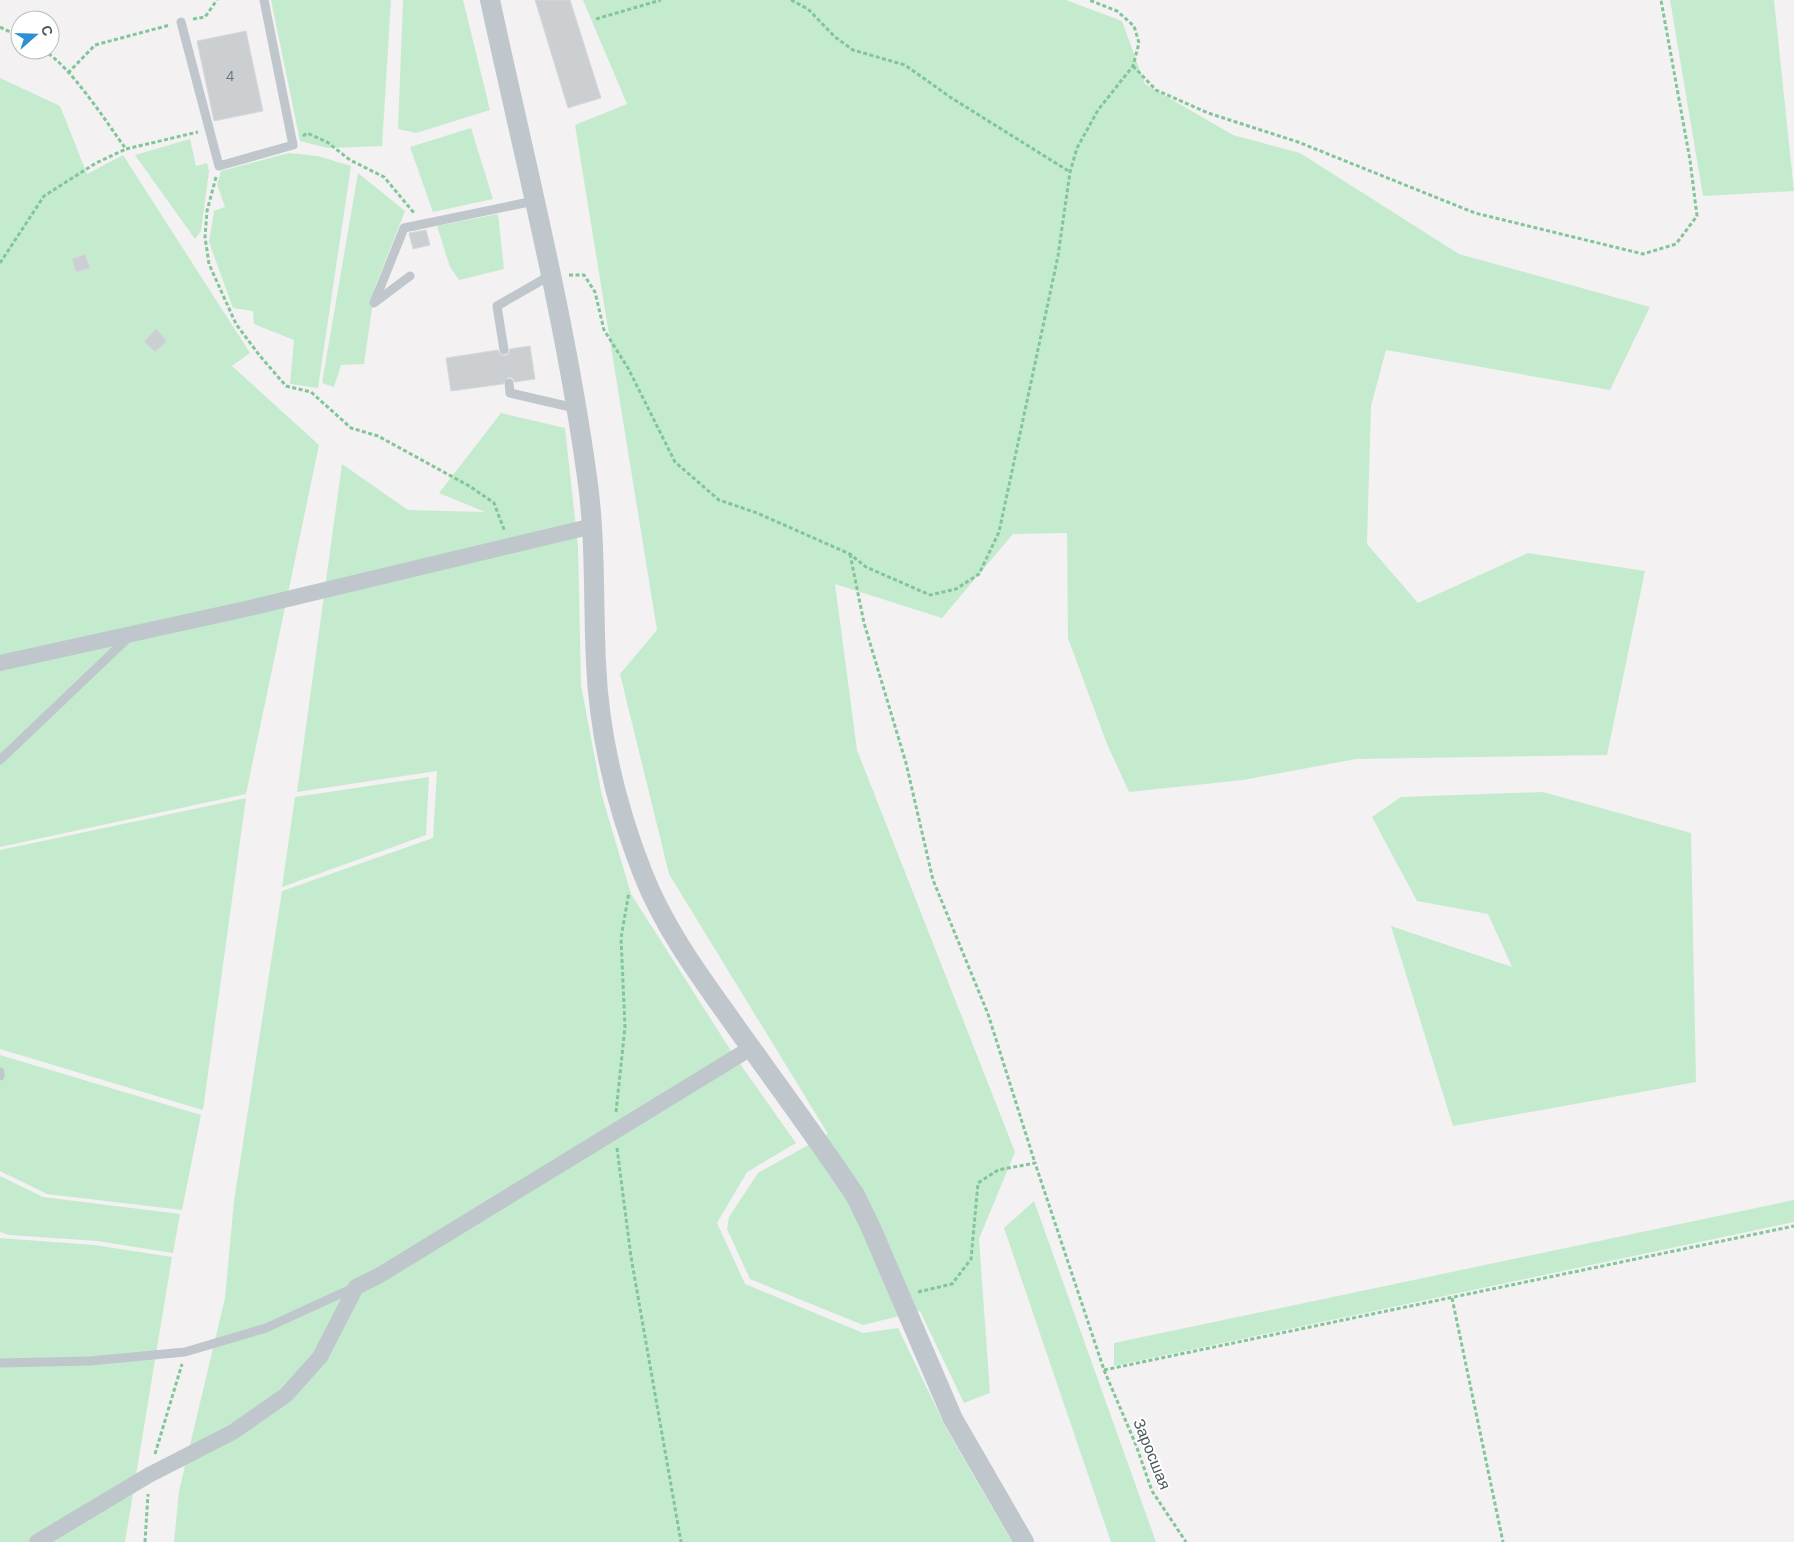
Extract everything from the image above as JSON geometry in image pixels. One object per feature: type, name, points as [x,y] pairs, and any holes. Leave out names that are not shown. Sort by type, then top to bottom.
[{"type":"street","points":[[490,0],[551,274],[576,408],[593,526],[596,664],[601,716],[612,773],[636,855],[660,911],[698,974],[854,1195],[871,1228],[953,1419],[1024,1542]]},
{"type":"street","points":[[0,663],[593,526]]},
{"type":"street","points":[[38,1542],[149,1475],[233,1432],[286,1395],[320,1357],[356,1287],[380,1275],[751,1048]]},
{"type":"lane","points":[[181,22],[208,132],[219,166],[293,145],[264,0]]},
{"type":"lane","points":[[410,276],[374,303],[404,228],[534,201]]},
{"type":"lane","points":[[504,350],[497,306],[551,274]]},
{"type":"lane","points":[[509,383],[510,393],[576,408]]},
{"type":"lane","points":[[0,760],[132,634]]},
{"type":"lane","points":[[0,1363],[90,1361],[186,1352],[266,1328],[356,1287]]},
{"type":"path","points":[[68,73],[96,45],[205,17],[217,0]]},
{"type":"path","points":[[596,19],[662,0]]},
{"type":"path","points":[[791,0],[808,9],[835,37],[853,50],[905,65],[950,97],[1070,172]]},
{"type":"path","points":[[551,274],[584,275],[595,292],[604,330],[628,368],[675,462],[719,500],[757,513],[850,554],[866,567],[930,594],[956,588],[979,574],[999,532],[1058,256],[1070,172],[1077,148],[1098,110],[1133,66],[1139,43],[1134,26],[1117,11],[1089,0]]},
{"type":"path","points":[[1133,66],[1156,90],[1208,113],[1298,142],[1475,212],[1643,254],[1676,244],[1697,216],[1690,160],[1661,0]]},
{"type":"path","points":[[57,60],[91,100],[126,149]]},
{"type":"path","points":[[0,263],[44,196],[96,163],[126,149],[208,132]]},
{"type":"path","points":[[293,145],[307,133],[327,142],[350,160],[384,177],[423,224]]},
{"type":"path","points":[[219,166],[207,210],[205,237],[209,264],[236,324],[260,356],[286,386],[311,392],[352,428],[378,436],[471,487],[494,503],[509,546]]},
{"type":"path","name":"Заросшая","points":[[850,554],[864,623],[906,763],[933,880],[988,1014],[1104,1370],[1136,1445],[1152,1492],[1186,1542]]},
{"type":"path","points":[[636,855],[621,938],[625,1027],[615,1132],[631,1257],[681,1542]]},
{"type":"path","points":[[899,1296],[952,1284],[971,1259],[978,1183],[998,1170],[1035,1162]]},
{"type":"path","points":[[1104,1370],[1794,1226]]},
{"type":"path","points":[[1452,1298],[1504,1542]]},
{"type":"path","points":[[145,1542],[149,1475],[186,1352]]},
{"type":"green space","points":[[271,0],[391,0],[382,146],[327,148],[300,141]]},
{"type":"green space","points":[[403,0],[463,0],[490,110],[416,133],[398,129]]},
{"type":"green space","points":[[583,0],[1066,0],[1122,21],[1145,84],[1233,135],[1300,153],[1459,254],[1650,307],[1610,390],[1386,350],[1371,406],[1367,544],[1418,603],[1528,553],[1645,571],[1607,755],[1356,759],[1243,780],[1129,792],[1107,744],[1068,638],[1067,533],[1013,534],[942,618],[835,584],[857,750],[1015,1152],[979,1239],[990,1393],[964,1403],[920,1311],[863,1325],[750,1279],[727,1229],[729,1217],[758,1173],[828,1134],[669,874],[620,674],[657,630],[575,125],[627,104]]},
{"type":"green space","points":[[1670,0],[1774,0],[1794,191],[1703,196]]},
{"type":"green space","points":[[0,78],[60,106],[87,174],[123,155],[250,353],[232,366],[319,445],[246,794],[0,847]]},
{"type":"green space","points":[[471,128],[493,199],[433,212],[410,147]]},
{"type":"green space","points":[[190,139],[196,166],[207,163],[209,171],[201,231],[195,239],[135,155]]},
{"type":"green space","points":[[289,153],[318,156],[351,166],[318,388],[290,384],[294,340],[254,324],[253,311],[233,308],[209,242],[214,211],[225,207],[217,184],[221,171]]},
{"type":"green space","points":[[358,173],[405,211],[375,287],[364,364],[341,365],[334,387],[322,383]]},
{"type":"green space","points":[[498,214],[504,269],[459,280],[450,267],[437,226]]},
{"type":"green space","points":[[501,413],[565,428],[578,546],[581,685],[602,796],[631,894],[733,1054],[796,1143],[747,1172],[717,1223],[745,1284],[863,1333],[898,1328],[946,1428],[1012,1542],[174,1542],[179,1491],[225,1298],[234,1201],[282,891],[433,838],[437,771],[297,792],[342,464],[408,510],[485,512],[439,493]]},
{"type":"green space","points":[[429,777],[426,835],[282,887],[295,797]]},
{"type":"green space","points":[[1543,792],[1691,833],[1696,1082],[1453,1126],[1391,926],[1512,967],[1488,914],[1417,901],[1372,817],[1401,797]]},
{"type":"green space","points":[[246,798],[203,1110],[0,1049],[0,850]]},
{"type":"green space","points":[[0,1055],[201,1115],[182,1210],[47,1194],[0,1171]]},
{"type":"green space","points":[[0,1176],[43,1197],[180,1214],[173,1253],[97,1241],[9,1235],[0,1232]]},
{"type":"green space","points":[[1794,1200],[1794,1222],[1114,1366],[1114,1343]]},
{"type":"green space","points":[[1034,1201],[1156,1542],[1111,1542],[1004,1228]]},
{"type":"green space","points":[[0,1238],[94,1245],[172,1257],[125,1542],[0,1542]]},
{"type":"building","points":[[535,0],[570,0],[601,98],[568,108]]},
{"type":"building","points":[[246,31],[263,111],[214,121],[197,41]]},
{"type":"building","points":[[426,230],[430,245],[413,249],[409,233]]},
{"type":"building","points":[[85,254],[90,268],[76,272],[72,259]]},
{"type":"building","points":[[156,329],[167,341],[155,352],[144,341]]},
{"type":"building","points":[[530,346],[535,379],[515,382],[512,378],[508,377],[503,384],[451,391],[446,358],[498,350],[504,356],[508,354],[510,349]]}]
